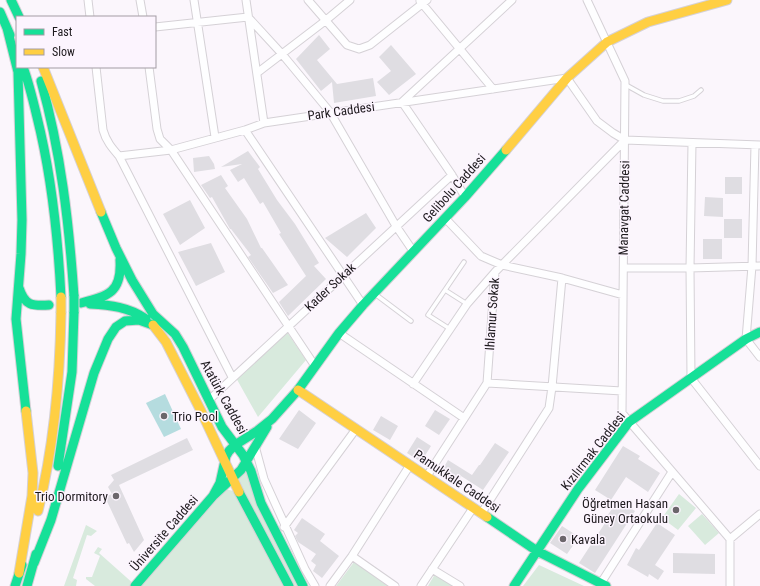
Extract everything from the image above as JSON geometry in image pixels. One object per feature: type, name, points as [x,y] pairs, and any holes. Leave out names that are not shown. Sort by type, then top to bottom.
[{"type":"main road","points":[[11,0],[19,16]]},
{"type":"main road","name":"Gelibolu Caddesi","points":[[236,445],[272,420],[298,390],[340,333],[363,305],[465,197],[567,78],[607,42],[648,22],[727,0]]},
{"type":"main road","points":[[0,12],[16,65]]},
{"type":"main road","points":[[6,28],[16,48]]},
{"type":"main road","points":[[17,68],[20,108],[22,220],[16,319],[33,473],[32,496],[19,573]]},
{"type":"main road","points":[[15,586],[41,499],[55,421],[61,361],[59,259],[55,211],[47,159],[23,68]]},
{"type":"main road","points":[[27,586],[54,486],[61,450],[72,372],[74,312],[79,299],[63,177],[57,146],[36,68]]},
{"type":"main road","points":[[43,68],[116,248],[132,280],[153,314]]},
{"type":"main road","points":[[100,298],[116,288],[119,282],[121,274],[120,261],[116,248]]},
{"type":"main road","points":[[18,286],[21,297],[26,303],[33,306],[49,302]]},
{"type":"main road","points":[[100,298],[105,300],[109,313],[109,337]]},
{"type":"main road","points":[[79,299],[113,298],[128,300],[153,314]]},
{"type":"main road","points":[[79,299],[109,313]]},
{"type":"main road","points":[[16,319],[20,309],[26,303]]},
{"type":"main road","name":"Atatürk Caddesi","points":[[109,313],[133,311],[144,317],[153,325],[166,342],[201,411],[232,479],[289,586]]},
{"type":"main road","name":"Atatürk Caddesi","points":[[153,314],[175,334],[183,346],[222,427],[236,445],[251,470],[261,503],[302,586]]},
{"type":"main road","points":[[34,563],[50,524],[95,372],[109,337],[116,327],[128,320],[136,319],[153,325]]},
{"type":"main road","name":"Kızılırmak Caddesi","points":[[514,586],[578,489],[629,422],[746,339],[760,332]]},
{"type":"main road","name":"Pamukkale Caddesi","points":[[298,390],[410,464],[537,551],[604,584]]},
{"type":"main road","points":[[213,496],[241,470],[272,420]]},
{"type":"main road","points":[[213,496],[220,483],[226,456],[236,445]]},
{"type":"main road","name":"Üniversite Caddesi","points":[[135,586],[213,496]]},
{"type":"street","points":[[88,0],[90,16]]},
{"type":"street","points":[[140,0],[143,16]]},
{"type":"street","points":[[194,0],[215,137]]},
{"type":"street","points":[[246,0],[264,123]]},
{"type":"street","points":[[308,0],[347,45],[359,48],[365,48],[370,45],[423,1],[459,49],[493,89]]},
{"type":"street","points":[[257,73],[350,0]]},
{"type":"street","points":[[465,197],[452,175],[402,102],[512,0]]},
{"type":"street","name":"Manavgat Caddesi","points":[[587,0],[626,85],[622,412],[730,539]]},
{"type":"street","points":[[156,27],[248,17]]},
{"type":"street","points":[[248,17],[282,54],[330,112],[396,226],[413,251]]},
{"type":"street","points":[[96,68],[103,130],[109,144],[119,156],[232,376]]},
{"type":"street","points":[[149,68],[158,135],[170,150],[315,366]]},
{"type":"street","points":[[567,78],[597,121],[613,134],[625,140],[757,145],[756,266],[746,339],[760,357]]},
{"type":"street","name":"Park Caddesi","points":[[119,156],[170,150],[245,130],[264,123],[567,78]]},
{"type":"street","points":[[245,130],[363,305]]},
{"type":"street","name":"Ihlamur Sokak","points":[[427,476],[487,383],[495,272],[625,140]]},
{"type":"street","points":[[692,142],[690,268],[691,378],[760,466]]},
{"type":"street","name":"Kader Sokak","points":[[209,400],[232,376],[452,175]]},
{"type":"street","points":[[445,218],[481,256],[502,265],[562,278],[623,295]]},
{"type":"street","points":[[624,268],[756,266]]},
{"type":"street","points":[[413,384],[467,304],[495,272]]},
{"type":"street","points":[[421,586],[432,569],[477,511],[549,408],[562,278]]},
{"type":"street","points":[[340,333],[464,418]]},
{"type":"street","points":[[487,383],[622,391]]},
{"type":"street","points":[[276,536],[356,429]]},
{"type":"street","points":[[255,446],[264,479],[305,569],[315,586]]},
{"type":"street","points":[[330,586],[352,556],[410,464]]},
{"type":"street","points":[[604,584],[672,472]]},
{"type":"street","points":[[730,586],[730,539],[760,514]]},
{"type":"street","points":[[352,556],[395,586]]},
{"type":"street","points":[[432,569],[460,586]]},
{"type":"lane","points":[[626,85],[644,95],[663,101],[678,100],[694,96],[701,90]]},
{"type":"lane","points":[[450,329],[428,315],[464,262]]},
{"type":"lane","points":[[445,290],[467,304]]},
{"type":"lane","points":[[374,293],[411,321]]},
{"type":"green space","points":[[287,332],[306,360],[258,417],[235,376]]},
{"type":"green space","points":[[243,466],[302,586],[95,586],[86,579],[86,577],[92,577],[100,556],[94,553],[98,547],[102,549],[99,553],[135,585],[224,489],[234,491],[234,481]]},
{"type":"green space","points":[[679,494],[696,508],[678,530],[662,518]]},
{"type":"green space","points":[[702,514],[719,533],[705,545],[688,526]]},
{"type":"green space","points":[[86,525],[97,531],[91,536],[87,535],[73,578],[77,580],[76,586],[64,586]]},
{"type":"green space","points":[[354,562],[388,586],[336,586]]},
{"type":"green space","points":[[539,565],[584,586],[523,586]]},
{"type":"green space","points":[[435,574],[455,586],[428,586]]},
{"type":"water","name":"Trio Pool","points":[[165,394],[181,429],[164,437],[146,403]]},
{"type":"building","points":[[319,35],[330,49],[317,60],[337,84],[373,78],[376,96],[334,103],[332,82],[321,91],[296,59]]},
{"type":"building","points":[[391,45],[416,74],[389,95],[377,82],[391,71],[379,57]]},
{"type":"building","points":[[248,151],[260,167],[258,169],[277,200],[295,224],[319,263],[314,266],[326,279],[288,316],[279,302],[306,276],[279,234],[281,233],[263,202],[260,204],[244,178],[238,182],[230,170],[242,164],[221,167]]},
{"type":"building","points":[[209,156],[215,169],[194,172],[193,158]]},
{"type":"building","points":[[221,175],[228,186],[225,188],[247,219],[261,248],[288,285],[273,293],[248,257],[251,255],[230,229],[212,197],[210,198],[201,185]]},
{"type":"building","points":[[725,177],[742,177],[742,194],[725,194]]},
{"type":"building","points":[[705,197],[723,198],[723,217],[704,216]]},
{"type":"building","points":[[190,200],[205,228],[180,245],[163,214]]},
{"type":"building","points":[[366,213],[376,228],[347,257],[325,238]]},
{"type":"building","points":[[724,219],[742,219],[742,238],[724,238]]},
{"type":"building","points":[[703,239],[722,239],[722,259],[703,259]]},
{"type":"building","points":[[211,243],[225,272],[196,286],[178,252]]},
{"type":"building","points":[[299,410],[316,423],[298,449],[279,439]]},
{"type":"building","points":[[435,410],[450,419],[439,435],[425,426]]},
{"type":"building","points":[[381,416],[398,426],[390,440],[373,430]]},
{"type":"building","points":[[417,437],[431,446],[421,462],[407,453]]},
{"type":"building","name":"Trio Dormitory","points":[[187,438],[193,450],[119,485],[144,540],[134,552],[129,543],[127,544],[105,497],[112,494],[108,487],[114,480],[111,475]]},
{"type":"building","points":[[495,443],[509,452],[483,490],[461,476],[457,484],[440,474],[448,460],[472,475]]},
{"type":"building","points":[[623,446],[640,456],[638,459],[660,473],[648,492],[626,477],[611,500],[595,490]]},
{"type":"building","points":[[618,500],[635,511],[595,573],[579,563]]},
{"type":"building","points":[[302,518],[325,534],[320,541],[339,556],[322,578],[313,571],[316,565],[311,561],[316,554],[298,542],[295,536],[298,533],[294,530]]},
{"type":"building","points":[[657,523],[675,535],[655,565],[664,571],[658,580],[649,574],[648,577],[627,565],[636,548],[639,550]]},
{"type":"building","name":"Kavala","points":[[562,526],[579,537],[567,554],[550,543]]},
{"type":"building","points":[[673,553],[715,554],[715,574],[673,573]]},
{"type":"traffic: fast","points":[[11,0],[19,16]]},
{"type":"traffic: fast","points":[[0,12],[10,35]]},
{"type":"traffic: fast","points":[[7,28],[16,64]]},
{"type":"traffic: fast","points":[[17,68],[22,220],[16,319],[26,411]]},
{"type":"traffic: fast","points":[[23,68],[29,85],[47,162],[56,229],[61,297]]},
{"type":"traffic: fast","points":[[41,81],[59,161],[67,215],[74,296]]},
{"type":"traffic: fast","points":[[213,496],[220,483],[226,456],[229,451],[235,445],[272,419],[298,390],[339,333],[363,305],[465,197],[506,150]]},
{"type":"traffic: fast","points":[[101,212],[116,248],[132,280],[153,314]]},
{"type":"traffic: fast","points":[[81,303],[99,298],[112,291],[119,279],[120,260]]},
{"type":"traffic: fast","points":[[19,288],[21,294],[30,304],[49,305]]},
{"type":"traffic: fast","points":[[74,296],[74,312]]},
{"type":"traffic: fast","points":[[90,304],[119,307],[140,315],[146,319]]},
{"type":"traffic: fast","points":[[58,466],[72,372],[74,312]]},
{"type":"traffic: fast","points":[[153,314],[175,334],[183,347],[222,427],[243,455],[251,471],[261,503],[303,586]]},
{"type":"traffic: fast","points":[[34,563],[51,520],[94,373],[108,339],[116,327],[125,321],[139,320],[153,325]]},
{"type":"traffic: fast","points":[[514,586],[578,489],[629,422],[746,339],[760,332]]},
{"type":"traffic: fast","points":[[135,586],[213,496],[241,470],[267,427]]},
{"type":"traffic: fast","points":[[239,492],[289,586]]},
{"type":"traffic: fast","points":[[487,517],[537,551],[606,586]]},
{"type":"traffic: fast","points":[[27,586],[36,554]]},
{"type":"traffic: fast","points":[[15,586],[22,565]]},
{"type":"traffic: slow","points":[[506,150],[567,78],[607,42],[648,22],[727,0]]},
{"type":"traffic: slow","points":[[43,68],[101,212]]},
{"type":"traffic: slow","points":[[61,297],[61,313]]},
{"type":"traffic: slow","points":[[38,511],[44,487],[58,388],[61,313]]},
{"type":"traffic: slow","points":[[153,325],[166,342],[201,411],[239,492]]},
{"type":"traffic: slow","points":[[298,390],[487,517]]},
{"type":"traffic: slow","points":[[19,573],[32,496],[33,473],[26,411]]},
{"type":"place","name":"Trio Pool","points":[[164,416]]},
{"type":"place","name":"Trio Dormitory","points":[[116,496]]},
{"type":"place","name":"Öğretmen Hasan Güney Ortaokulu","points":[[676,510]]},
{"type":"place","name":"Kavala","points":[[563,539]]}]
